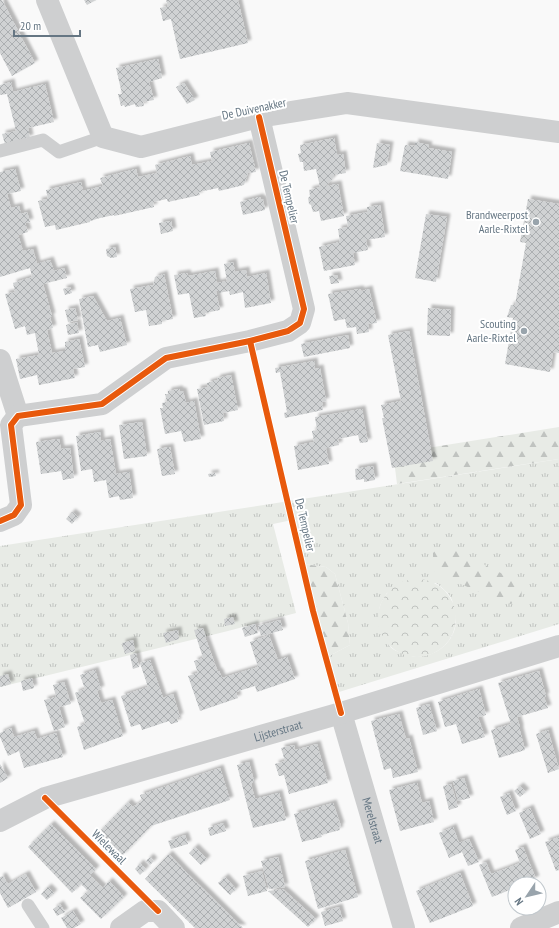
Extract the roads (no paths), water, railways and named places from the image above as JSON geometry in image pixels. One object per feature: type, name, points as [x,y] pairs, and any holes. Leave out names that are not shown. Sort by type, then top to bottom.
[{"type":"street","points":[[47,0],[103,137]]},
{"type":"street","name":"De Duivenakker","points":[[103,137],[141,147],[259,118],[347,103],[559,132]]},
{"type":"street","name":"De Tempelier","points":[[18,416],[102,404],[166,358],[250,341],[281,333],[288,331],[300,323],[304,309],[259,118]]},
{"type":"street","points":[[0,360],[18,416],[11,425],[21,505],[14,515],[0,521]]},
{"type":"street","name":"Lijsterstraat","points":[[0,821],[45,798],[341,713],[559,646]]},
{"type":"street","name":"Merelstraat","points":[[341,713],[404,928]]},
{"type":"street","points":[[121,928],[145,911],[158,911],[174,928]]},
{"type":"street","points":[[521,928],[559,912]]},
{"type":"lane","points":[[0,151],[44,140],[59,152],[103,137]]},
{"type":"lane","points":[[28,905],[43,928]]},
{"type":"place","name":"Brandweerpost Aarle-Rixtel","points":[[536,222]]},
{"type":"place","name":"Scouting Aarle-Rixtel","points":[[524,331]]}]
